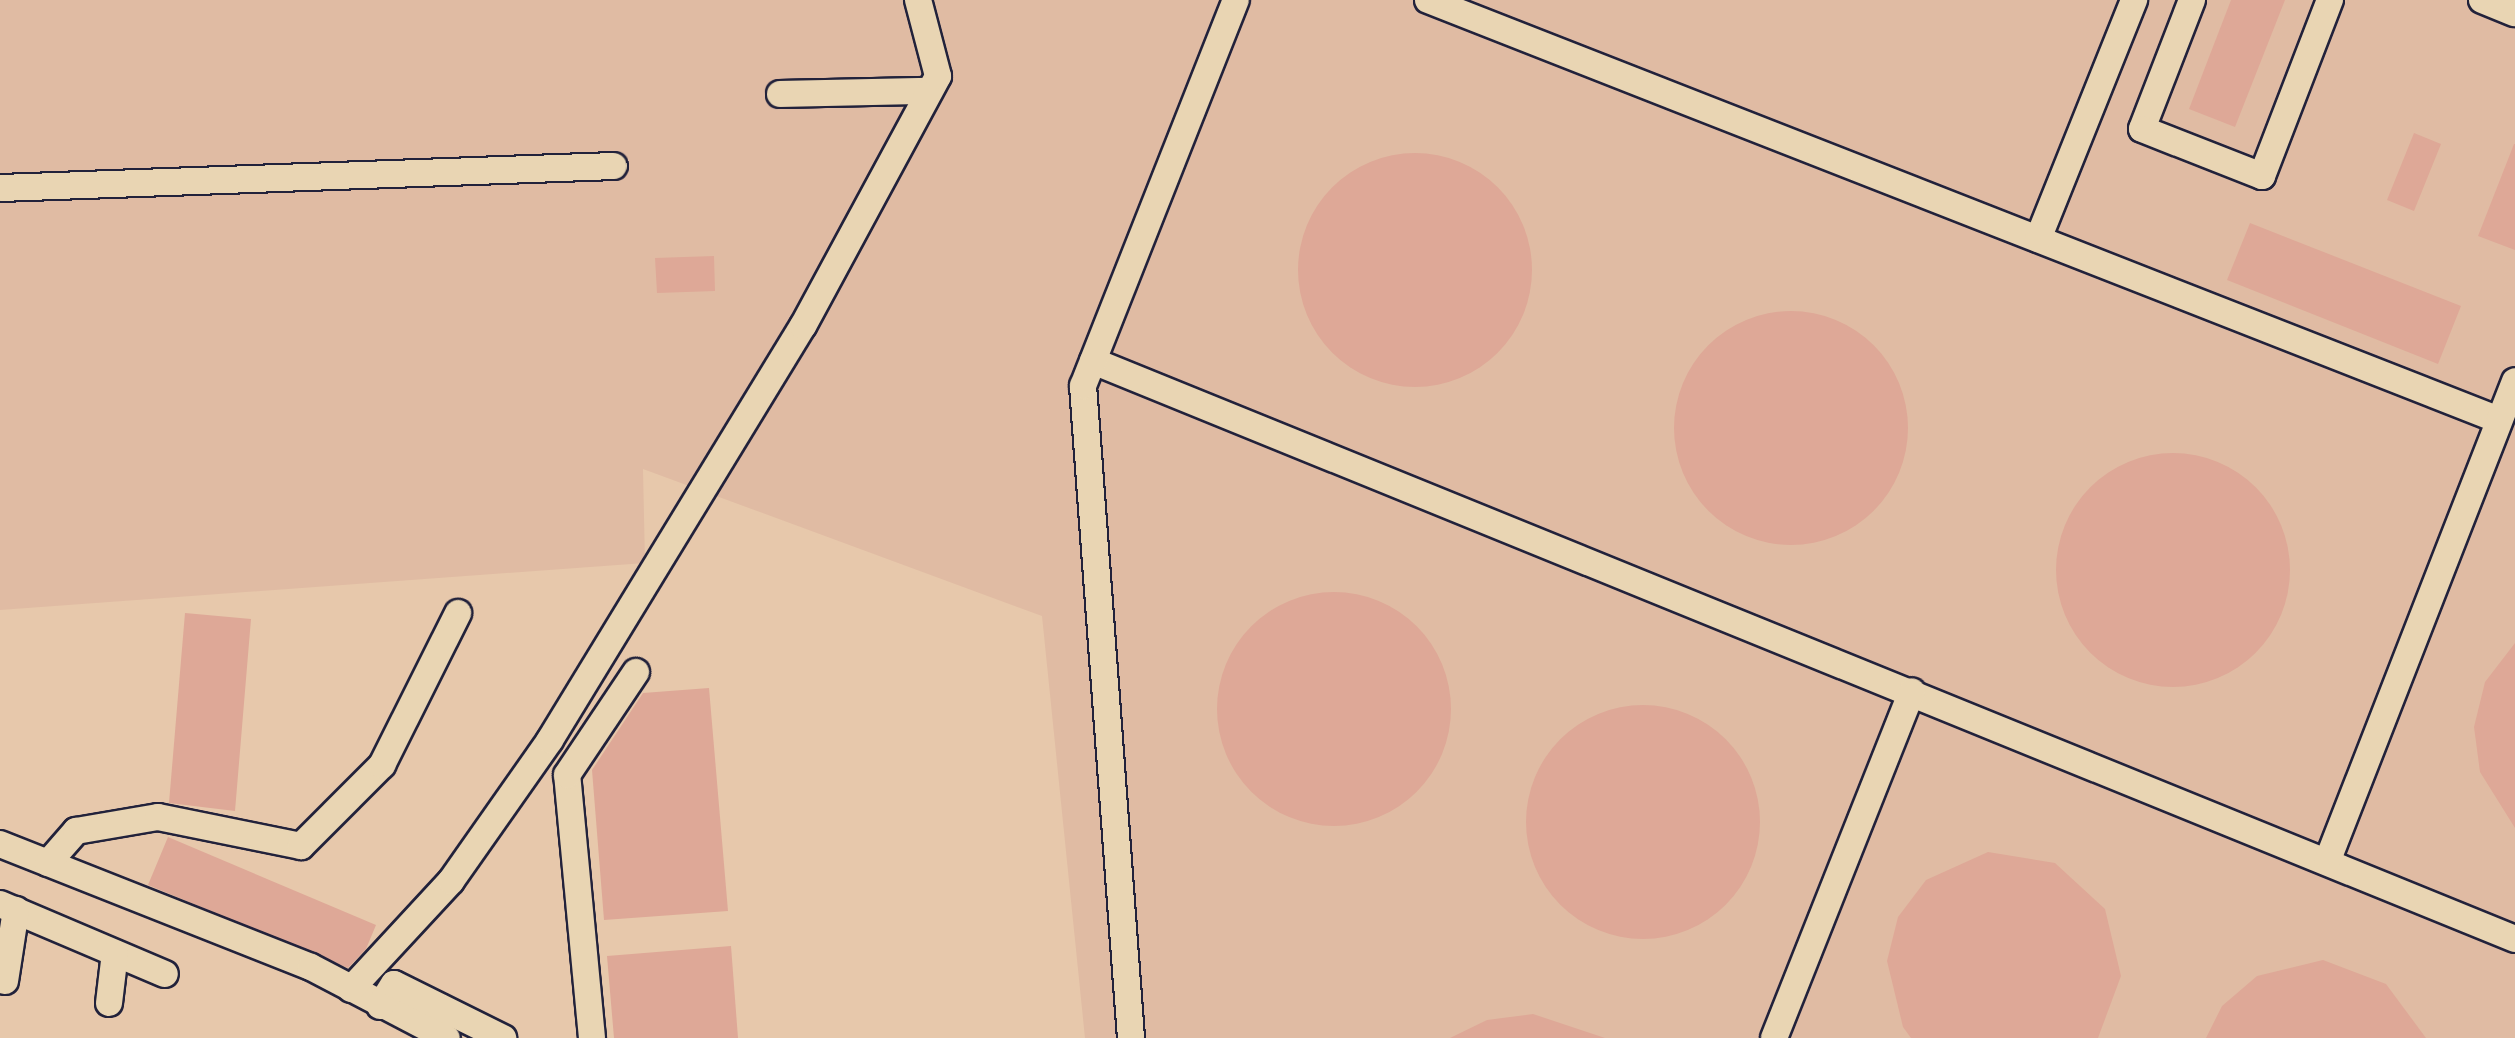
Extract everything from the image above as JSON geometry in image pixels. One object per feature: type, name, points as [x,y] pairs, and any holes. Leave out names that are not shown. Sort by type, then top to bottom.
[{"type":"street","points":[[351,989],[451,881],[550,740],[803,326],[938,76],[918,0]]},
{"type":"street","points":[[1131,1038],[1083,386],[1236,0]]},
{"type":"street","points":[[1428,0],[2499,420]]},
{"type":"street","points":[[2038,239],[2134,0]]},
{"type":"street","points":[[2192,0],[2142,129],[2262,176],[2330,0]]},
{"type":"street","points":[[2482,0],[2515,13]]},
{"type":"street","points":[[780,94],[929,91]]},
{"type":"street","points":[[0,188],[614,166]]},
{"type":"street","points":[[1093,361],[1912,691],[2515,939]]},
{"type":"street","points":[[2327,862],[2515,381]]},
{"type":"street","points":[[48,863],[76,831],[158,817],[301,846],[382,765],[458,613]]},
{"type":"street","points":[[592,1038],[567,775],[636,672]]},
{"type":"street","points":[[1774,1038],[1912,691]]},
{"type":"street","points":[[0,844],[311,967],[380,1006],[447,1038]]},
{"type":"street","points":[[5,981],[8,907],[165,974]]},
{"type":"street","points":[[109,1003],[115,953]]},
{"type":"street","points":[[380,1006],[394,984],[503,1038]]},
{"type":"shaded area","points":[[0,0],[2515,0],[2515,1038],[1085,1038],[1042,616],[643,469],[645,563],[0,610]]},
{"type":"building","points":[[2231,0],[2285,0],[2235,127],[2189,109]]},
{"type":"building","points":[[2414,133],[2441,144],[2414,211],[2387,200]]},
{"type":"building","points":[[2515,144],[2515,250],[2478,236]]},
{"type":"building","points":[[1415,153],[1438,155],[1460,162],[1498,187],[1523,225],[1530,247],[1530,293],[1523,315],[1498,353],[1460,378],[1438,385],[1415,387],[1392,385],[1370,378],[1332,353],[1307,315],[1300,293],[1298,270],[1300,247],[1307,225],[1332,187],[1370,162],[1392,155]]},
{"type":"building","points":[[2250,223],[2461,306],[2438,364],[2227,280]]},
{"type":"building","points":[[714,256],[715,291],[657,293],[655,258]]},
{"type":"building","points":[[1791,311],[1814,313],[1836,320],[1874,345],[1899,383],[1906,405],[1906,451],[1899,473],[1874,511],[1836,536],[1814,543],[1791,545],[1768,543],[1746,536],[1708,511],[1683,473],[1676,451],[1674,428],[1676,405],[1683,383],[1708,345],[1746,320],[1768,313]]},
{"type":"building","points":[[2173,453],[2196,455],[2218,462],[2256,487],[2281,525],[2288,547],[2288,593],[2281,615],[2256,653],[2218,678],[2196,685],[2173,687],[2150,685],[2128,678],[2090,653],[2065,615],[2058,593],[2056,570],[2058,547],[2065,525],[2090,487],[2128,462],[2150,455]]},
{"type":"building","points":[[1334,592],[1357,594],[1379,601],[1417,626],[1442,664],[1449,686],[1449,732],[1442,754],[1417,792],[1379,817],[1357,824],[1334,826],[1311,824],[1289,817],[1251,792],[1226,754],[1219,732],[1217,709],[1219,686],[1226,664],[1251,626],[1289,601],[1311,594]]},
{"type":"building","points":[[185,613],[251,619],[235,811],[169,803]]},
{"type":"building","points":[[2515,643],[2515,828],[2480,772],[2474,727],[2485,682]]},
{"type":"building","points":[[709,688],[728,911],[604,920],[592,770],[643,693]]},
{"type":"building","points":[[1643,705],[1666,707],[1688,714],[1726,739],[1751,777],[1758,799],[1758,845],[1751,867],[1726,905],[1688,930],[1666,937],[1643,939],[1620,937],[1598,930],[1560,905],[1535,867],[1528,845],[1526,822],[1528,799],[1535,777],[1560,739],[1598,714],[1620,707]]},
{"type":"building","points":[[168,837],[376,925],[366,949],[348,968],[148,885]]},
{"type":"building","points":[[1988,852],[2055,863],[2105,909],[2121,976],[2098,1038],[1911,1038],[1903,1027],[1887,961],[1898,917],[1926,880]]},
{"type":"building","points":[[731,946],[738,1038],[614,1038],[607,956]]},
{"type":"building","points":[[2323,960],[2386,984],[2426,1038],[2206,1038],[2222,1006],[2257,976]]},
{"type":"building","points":[[1533,1014],[1605,1038],[1450,1038],[1487,1020]]}]
